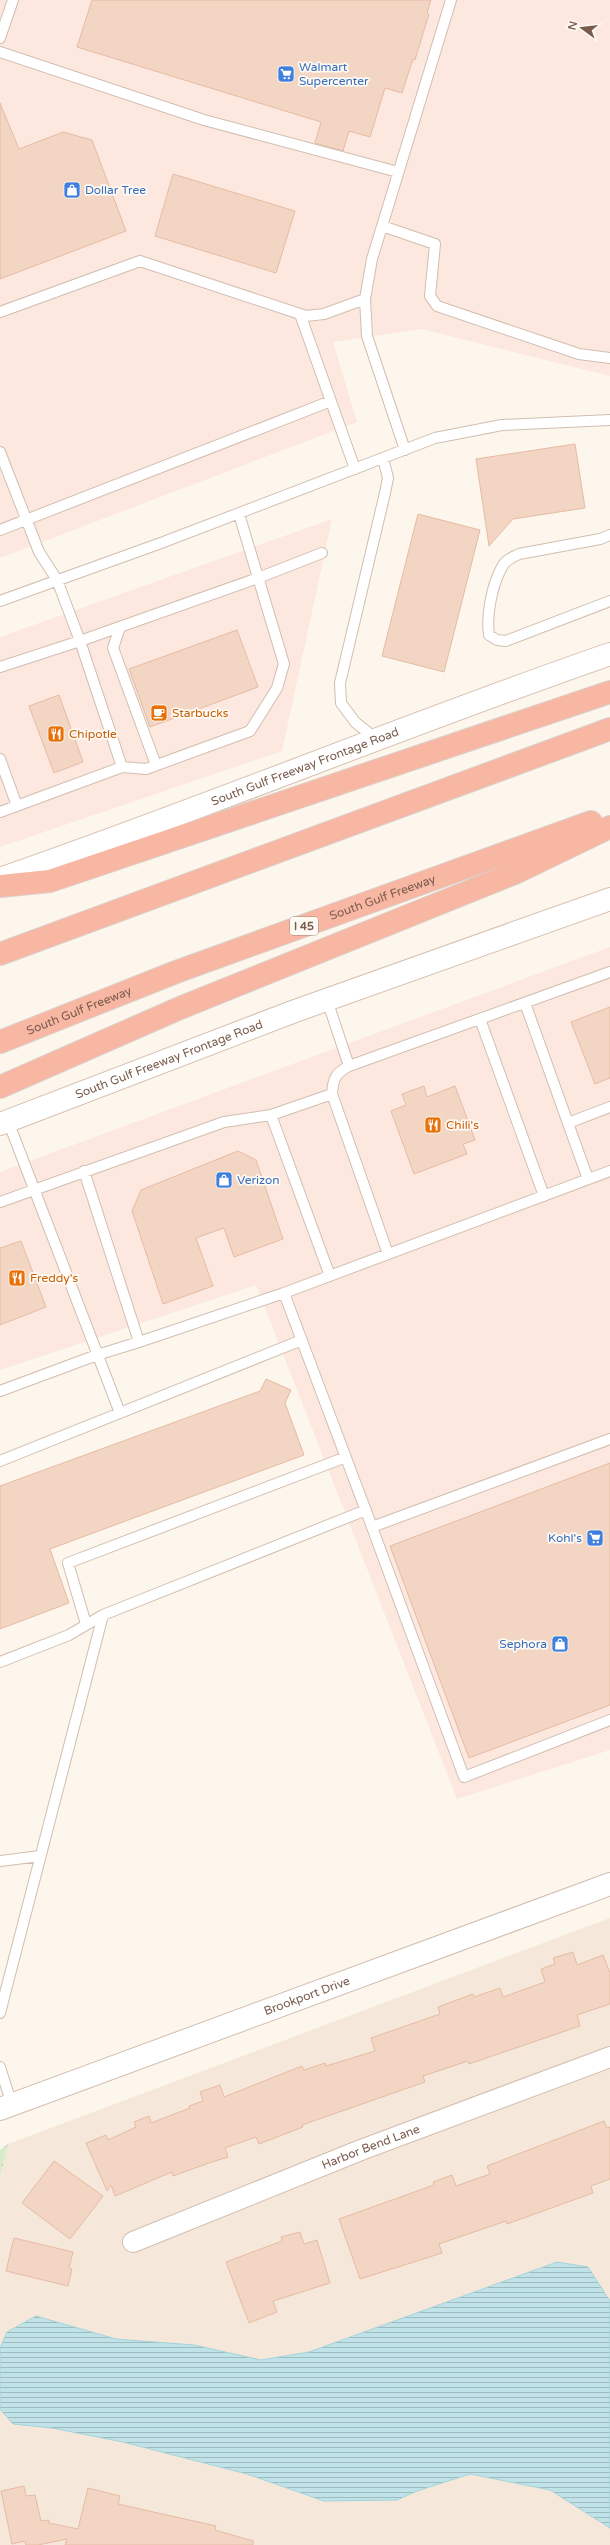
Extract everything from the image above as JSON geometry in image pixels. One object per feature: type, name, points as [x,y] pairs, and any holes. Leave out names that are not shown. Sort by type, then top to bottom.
[{"type":"highway","points":[[0,886],[50,881],[610,692]]},
{"type":"highway","points":[[0,954],[610,729]]},
{"type":"highway","name":"South Gulf Freeway","points":[[0,1042],[176,972],[610,816]]},
{"type":"highway","points":[[0,1087],[187,1005],[517,872],[610,827]]},
{"type":"main road","name":"South Gulf Freeway Frontage Road","points":[[0,879],[152,826],[454,708],[610,654]]},
{"type":"main road","name":"South Gulf Freeway Frontage Road","points":[[4,1123],[327,1000],[610,899]]},
{"type":"main road","name":"Brookport Drive","points":[[4,2108],[610,1884]]},
{"type":"street","name":"Harbor Bend Lane","points":[[133,2242],[361,2150],[610,2057]]},
{"type":"lane","points":[[0,38],[13,0]]},
{"type":"lane","points":[[405,450],[367,336],[365,298],[372,258],[451,0]]},
{"type":"lane","points":[[0,52],[204,120],[398,172]]},
{"type":"lane","points":[[382,226],[435,244],[430,296],[437,306],[579,354],[610,358]]},
{"type":"lane","points":[[0,312],[140,262],[306,316],[324,314],[365,298]]},
{"type":"lane","points":[[300,314],[355,469]]},
{"type":"lane","points":[[0,530],[331,400]]},
{"type":"lane","points":[[0,601],[239,514],[435,438],[502,425],[610,420]]},
{"type":"lane","points":[[0,452],[39,552],[57,580],[80,641],[122,767]]},
{"type":"lane","points":[[376,739],[355,722],[341,703],[340,682],[388,478],[383,458]]},
{"type":"lane","points":[[0,812],[122,767],[146,769],[250,731],[277,688],[284,664],[239,514]]},
{"type":"lane","points":[[610,535],[600,539],[519,554],[510,558],[502,566],[488,611],[489,635],[497,640],[506,641],[610,601]]},
{"type":"lane","points":[[0,668],[258,578],[322,553]]},
{"type":"lane","points":[[120,627],[113,648],[156,765]]},
{"type":"lane","points":[[0,759],[17,806]]},
{"type":"lane","points":[[388,1254],[332,1094],[333,1080],[338,1072],[349,1066],[610,972]]},
{"type":"lane","points":[[327,1000],[349,1066]]},
{"type":"lane","points":[[525,1003],[588,1179]]},
{"type":"lane","points":[[480,1019],[544,1196]]},
{"type":"lane","points":[[0,1202],[224,1122],[271,1115],[332,1094]]},
{"type":"lane","points":[[568,1123],[610,1107]]},
{"type":"lane","points":[[271,1115],[330,1276]]},
{"type":"lane","points":[[4,1123],[33,1189],[120,1414]]},
{"type":"lane","points":[[0,1391],[97,1355],[284,1293],[610,1171]]},
{"type":"lane","points":[[84,1172],[139,1342]]},
{"type":"lane","points":[[284,1293],[366,1510],[464,1777],[610,1720]]},
{"type":"lane","points":[[0,1461],[302,1340]]},
{"type":"lane","points":[[372,1527],[610,1439]]},
{"type":"lane","points":[[86,1624],[68,1562],[346,1457]]},
{"type":"lane","points":[[0,1662],[69,1635],[103,1615],[366,1510]]},
{"type":"lane","points":[[0,2012],[103,1615]]},
{"type":"lane","points":[[0,1862],[40,1856]]},
{"type":"lane","points":[[0,2067],[4,2108]]},
{"type":"shaded area","points":[[0,0],[610,0],[610,376],[421,329],[333,342],[357,422],[0,558]]},
{"type":"shaded area","points":[[332,519],[282,751],[0,847],[0,637]]},
{"type":"shaded area","points":[[610,947],[610,1750],[457,1799],[256,1285],[0,1370],[0,1172]]},
{"type":"shaded area","points":[[610,1918],[610,2545],[0,2545],[0,2177],[8,2144]]},
{"type":"green space","points":[[8,2144],[0,2177],[0,2150]]},
{"type":"water","points":[[557,2262],[588,2267],[610,2301],[610,2528],[550,2490],[470,2474],[417,2491],[397,2500],[324,2501],[247,2474],[123,2442],[52,2428],[13,2424],[0,2409],[0,2348],[7,2332],[36,2316],[116,2339],[194,2345],[261,2360],[309,2352]]},
{"type":"building","name":"Walmart Supercenter","points":[[92,0],[431,0],[427,13],[429,14],[415,60],[413,59],[402,93],[385,88],[370,137],[349,131],[343,151],[315,143],[321,122],[77,47]]},
{"type":"building","name":"Dollar Tree","points":[[0,103],[19,149],[63,132],[92,140],[126,231],[0,279]]},
{"type":"building","points":[[173,174],[295,211],[276,273],[155,236]]},
{"type":"building","points":[[575,444],[585,508],[513,519],[489,546],[476,459]]},
{"type":"building","points":[[418,514],[480,530],[444,672],[382,656]]},
{"type":"building","points":[[237,630],[258,687],[150,727],[129,669]]},
{"type":"building","name":"Chipotle","points":[[59,695],[83,762],[54,773],[29,706]]},
{"type":"building","points":[[610,1007],[610,1078],[595,1084],[571,1022]]},
{"type":"building","name":"Chili's","points":[[424,1086],[427,1097],[455,1086],[475,1140],[463,1144],[467,1154],[414,1174],[391,1111],[406,1105],[402,1094]]},
{"type":"building","points":[[238,1151],[256,1160],[283,1239],[234,1257],[224,1228],[196,1238],[213,1286],[163,1304],[132,1211],[141,1190]]},
{"type":"building","name":"Freddy's","points":[[21,1241],[46,1307],[0,1325],[0,1248]]},
{"type":"building","points":[[266,1379],[291,1390],[285,1403],[304,1455],[50,1549],[69,1603],[0,1629],[0,1486],[260,1391]]},
{"type":"building","points":[[610,1463],[610,1705],[469,1758],[390,1546]]},
{"type":"building","points":[[573,1952],[577,1965],[603,1955],[610,1973],[610,2004],[577,2015],[580,2026],[469,2064],[468,2061],[423,2076],[425,2082],[302,2125],[303,2127],[259,2144],[256,2137],[225,2148],[228,2157],[173,2176],[172,2172],[115,2196],[111,2185],[107,2191],[86,2143],[106,2135],[108,2140],[136,2127],[134,2122],[149,2116],[151,2123],[190,2108],[189,2106],[203,2101],[200,2092],[220,2085],[224,2097],[302,2066],[304,2070],[325,2063],[326,2066],[375,2051],[371,2038],[440,2014],[438,2007],[473,1994],[474,1997],[500,1988],[503,1997],[545,1982],[541,1969],[555,1964],[553,1958]]},
{"type":"building","points":[[604,2121],[607,2128],[610,2127],[610,2179],[591,2186],[593,2193],[507,2224],[506,2221],[439,2244],[442,2253],[360,2279],[339,2219],[434,2185],[433,2182],[452,2175],[456,2186],[490,2174],[487,2166]]},
{"type":"building","points":[[54,2161],[103,2196],[70,2239],[22,2203]]},
{"type":"building","points":[[300,2232],[304,2244],[317,2240],[330,2283],[273,2301],[277,2312],[249,2323],[226,2262],[282,2241],[281,2237]]},
{"type":"building","points":[[14,2238],[73,2252],[69,2268],[72,2269],[68,2286],[6,2271]]},
{"type":"building","points":[[24,2486],[26,2496],[35,2495],[41,2521],[49,2520],[49,2523],[78,2529],[88,2488],[120,2496],[118,2504],[216,2526],[215,2530],[253,2541],[253,2545],[65,2545],[67,2539],[38,2545],[26,2545],[25,2541],[12,2544],[1,2491]]},
{"type":"place","name":"Walmart Supercenter","points":[[286,74]]},
{"type":"place","name":"Dollar Tree","points":[[72,190]]},
{"type":"place","name":"Starbucks","points":[[159,713]]},
{"type":"place","name":"Chipotle","points":[[56,734]]},
{"type":"place","name":"Chili's","points":[[433,1125]]},
{"type":"place","name":"Verizon","points":[[224,1180]]},
{"type":"place","name":"Freddy's","points":[[17,1278]]},
{"type":"place","name":"Kohl's","points":[[595,1538]]},
{"type":"place","name":"Sephora","points":[[560,1644]]}]
